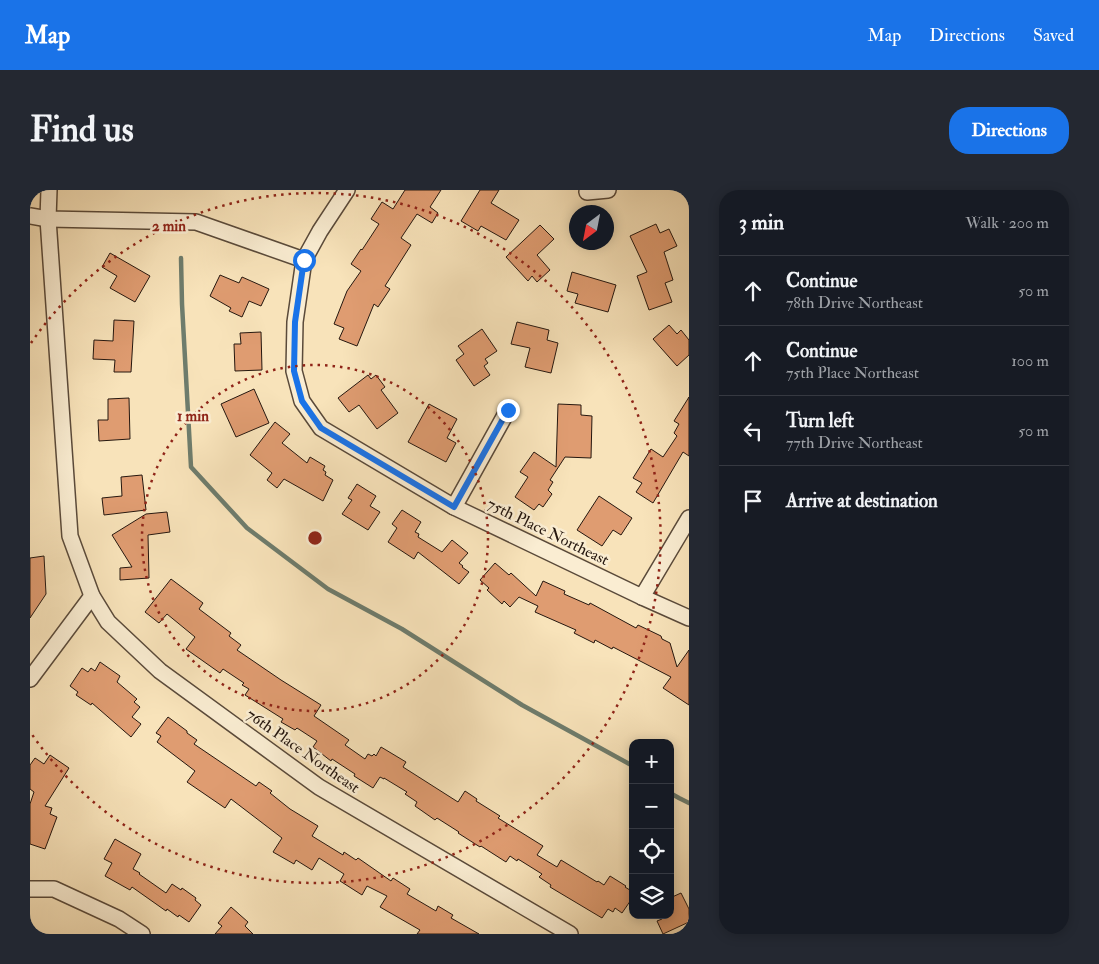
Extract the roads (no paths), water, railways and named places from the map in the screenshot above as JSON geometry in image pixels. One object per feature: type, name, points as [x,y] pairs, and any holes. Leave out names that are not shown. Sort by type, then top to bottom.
[{"type":"street","name":"76th Place Northeast","points":[[50,190],[48,219],[70,536],[92,596],[108,622],[160,671],[318,787],[570,934]]},
{"type":"street","points":[[30,216],[48,219],[196,222],[304,260],[320,231],[347,190]]},
{"type":"street","points":[[587,192],[608,190]]},
{"type":"street","name":"75th Place Northeast","points":[[304,260],[295,322],[294,371],[302,401],[321,428],[454,507],[689,618]]},
{"type":"street","points":[[454,507],[508,410]]},
{"type":"street","points":[[642,597],[689,518]]},
{"type":"street","points":[[30,679],[92,596]]},
{"type":"street","points":[[30,888],[54,889],[119,919],[142,934]]},
{"type":"waterway","points":[[181,258],[191,467],[247,528],[328,589],[402,629],[522,705],[629,764]]},
{"type":"waterway","points":[[674,795],[689,803]]}]
